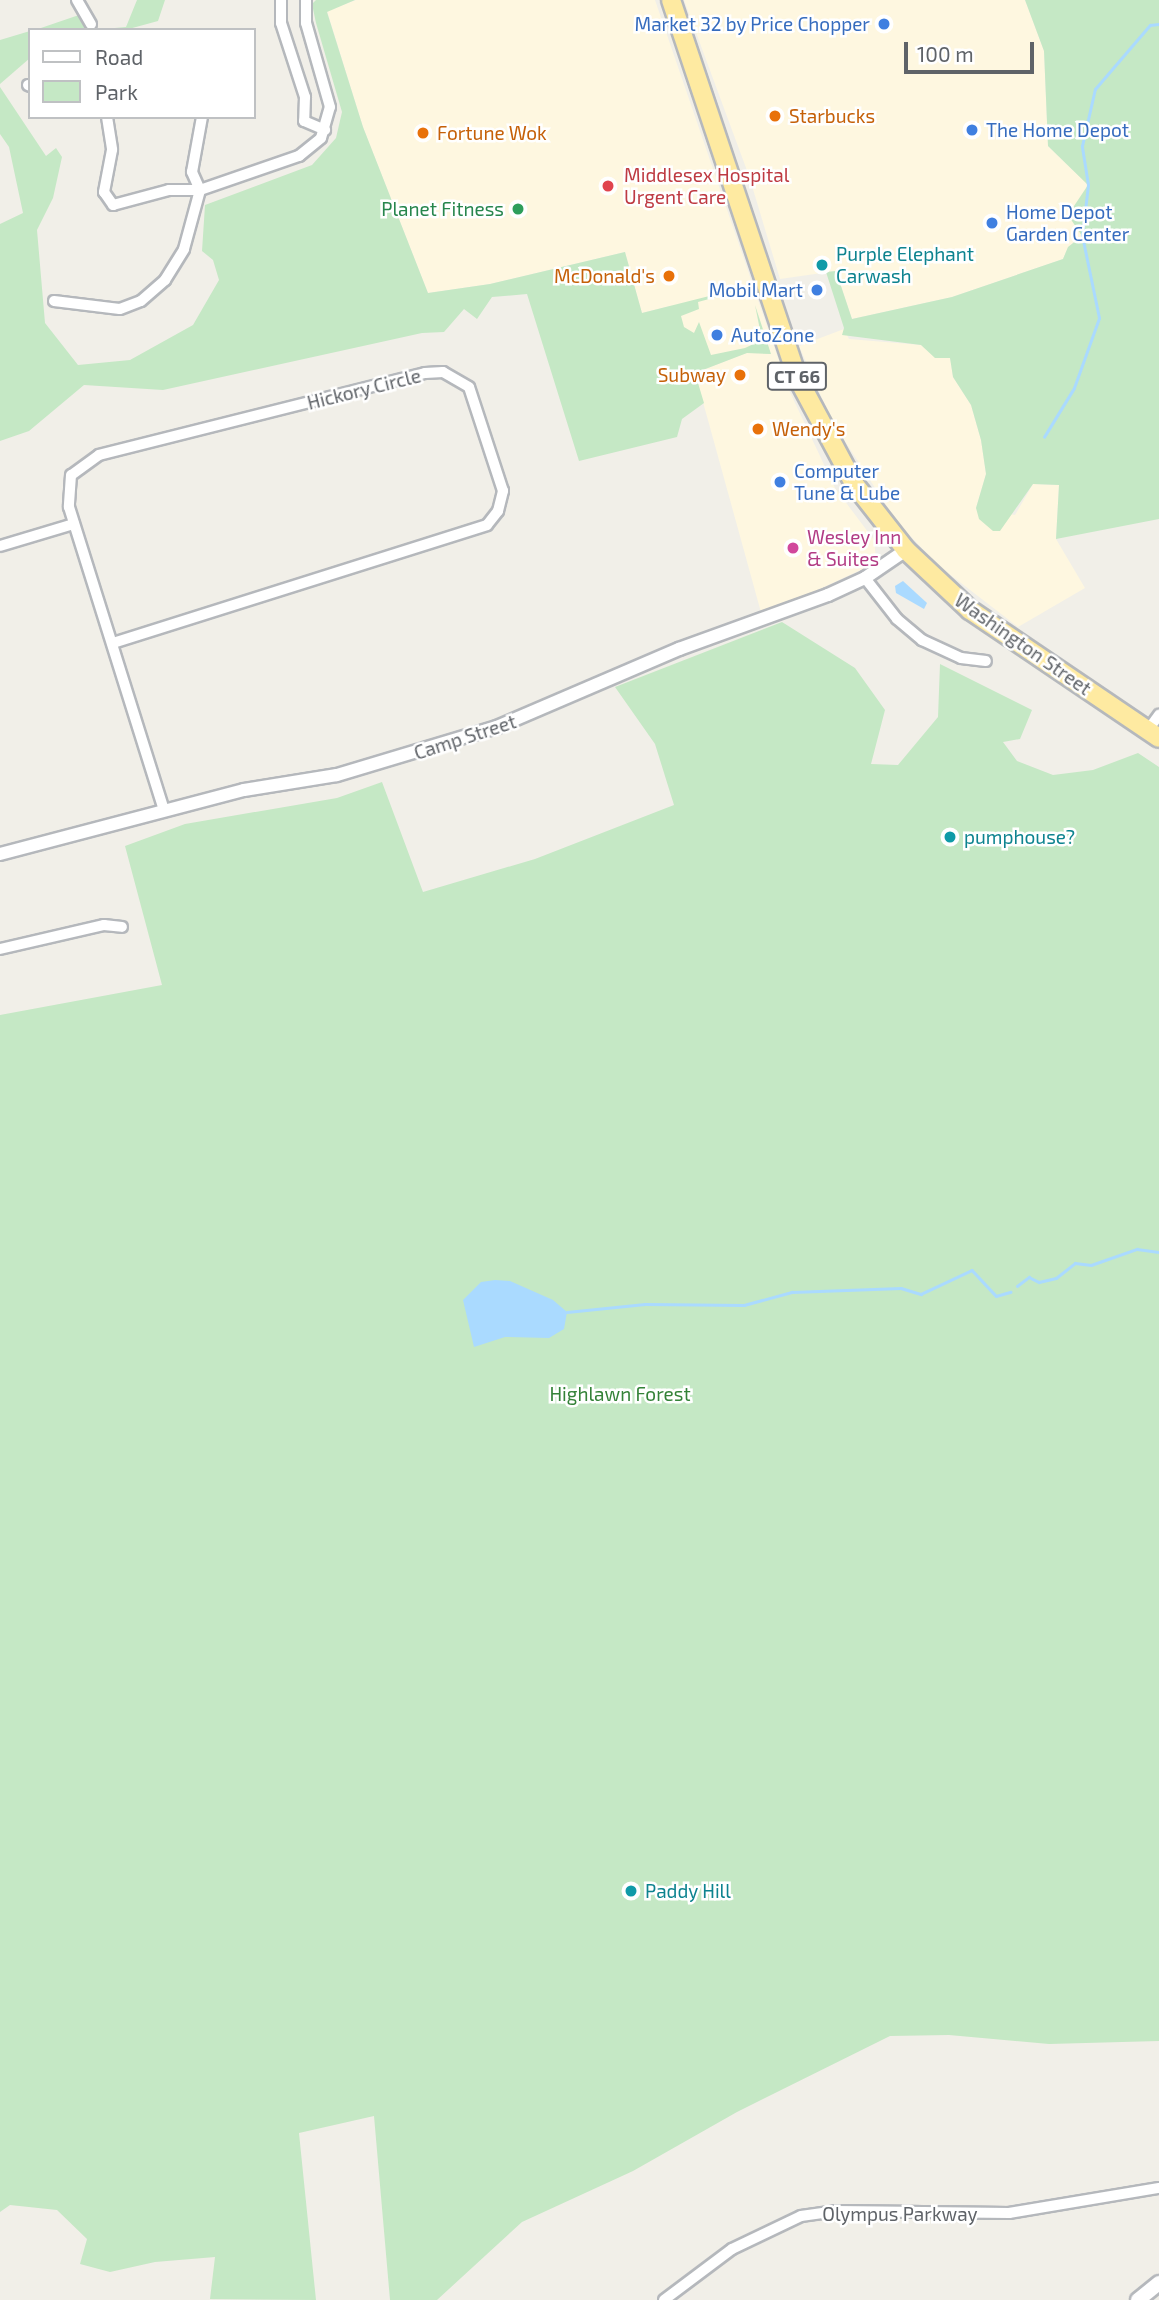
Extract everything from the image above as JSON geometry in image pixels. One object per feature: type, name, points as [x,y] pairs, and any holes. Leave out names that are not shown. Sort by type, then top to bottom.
[{"type":"highway","name":"Washington Street","points":[[671,0],[801,385],[855,485],[906,550],[996,629],[1153,734]]},
{"type":"main road","points":[[1138,2300],[1159,2283]]},
{"type":"street","points":[[77,0],[91,24]]},
{"type":"street","points":[[281,0],[281,23],[305,97],[304,121],[325,130]]},
{"type":"street","points":[[107,119],[112,150],[104,187],[106,201],[116,205],[169,190],[200,190],[299,156],[325,130],[329,96],[306,23],[306,0]]},
{"type":"street","points":[[54,301],[120,309],[152,293],[184,249],[200,190],[192,172],[202,119]]},
{"type":"street","name":"Hickory Circle","points":[[113,643],[488,525],[498,511],[503,491],[477,400],[457,377],[443,372],[425,373],[99,455],[71,475],[68,489],[74,524],[164,811]]},
{"type":"street","points":[[0,546],[74,524]]},
{"type":"street","name":"Camp Street","points":[[0,854],[276,784],[337,775],[497,727],[539,712],[644,663],[768,620],[865,578],[906,550]]},
{"type":"street","name":"Washington Street","points":[[865,578],[897,619],[922,640],[961,658],[986,661]]},
{"type":"street","points":[[1153,734],[1159,715]]},
{"type":"street","points":[[0,949],[104,925],[122,927]]},
{"type":"street","name":"Olympus Parkway","points":[[664,2300],[732,2249],[801,2216],[837,2211],[1009,2213],[1159,2188]]},
{"type":"shaded area","points":[[356,0],[655,0],[789,390],[835,488],[874,540],[876,558],[869,566],[762,616],[695,373],[746,353],[707,357],[687,350],[670,306],[642,313],[625,252],[490,284],[428,293],[363,127],[327,11]]},
{"type":"shaded area","points":[[684,0],[1025,0],[1044,51],[1048,146],[1088,185],[1082,236],[1068,247],[1063,259],[952,297],[852,319],[836,271],[780,279],[749,176]]},
{"type":"shaded area","points":[[844,329],[849,339],[921,345],[935,357],[950,357],[953,377],[971,405],[981,440],[986,474],[976,508],[1015,515],[1033,484],[1059,485],[1056,539],[1085,588],[1018,627],[939,566],[897,522],[832,421],[799,346]]},
{"type":"green space","points":[[137,0],[165,0],[158,21],[132,28],[115,28],[126,27]]},
{"type":"green space","points":[[316,0],[355,0],[327,12],[363,127],[428,293],[490,284],[625,252],[642,313],[749,286],[747,294],[737,297],[735,292],[698,302],[699,309],[681,316],[684,327],[694,333],[699,322],[711,355],[745,348],[762,340],[755,305],[771,354],[747,353],[695,373],[704,403],[682,419],[677,437],[579,461],[527,294],[492,297],[477,319],[464,309],[444,332],[422,333],[163,390],[84,385],[29,431],[0,441],[0,224],[23,213],[9,147],[0,134],[0,87],[46,156],[56,148],[62,157],[53,198],[37,230],[45,323],[78,365],[130,360],[193,325],[219,280],[213,260],[202,251],[205,205],[312,165],[336,138],[342,112],[316,23],[312,4]]},
{"type":"green space","points":[[1025,0],[1159,0],[1159,519],[1056,539],[1059,485],[1033,484],[1000,531],[993,531],[979,519],[976,508],[986,474],[981,440],[971,405],[953,377],[950,358],[935,358],[921,345],[842,335],[844,328],[826,272],[836,271],[852,319],[952,297],[1063,259],[1068,247],[1082,236],[1068,215],[1088,185],[1048,146],[1044,51]]},
{"type":"green space","points":[[79,15],[86,28],[41,28]]},
{"type":"green space","points":[[28,32],[28,60],[0,84],[0,40]]},
{"type":"green space","name":"Highlawn Forest","points":[[782,622],[855,668],[885,710],[871,764],[898,765],[938,717],[940,664],[1032,710],[1020,739],[1003,742],[1017,761],[1053,775],[1093,770],[1138,753],[1159,767],[1159,2041],[1049,2044],[949,2035],[890,2036],[737,2112],[633,2171],[522,2222],[437,2300],[390,2300],[374,2116],[299,2133],[316,2300],[210,2299],[215,2257],[155,2262],[110,2272],[80,2264],[87,2239],[57,2210],[10,2205],[0,2212],[0,1015],[162,985],[125,846],[185,824],[337,798],[382,782],[423,892],[535,859],[674,805],[655,744],[615,687]]},
{"type":"water","points":[[903,581],[927,603],[924,609],[896,593],[895,586]]},
{"type":"water","points":[[510,1281],[553,1300],[567,1312],[564,1329],[549,1338],[505,1337],[474,1347],[463,1300],[481,1282]]},
{"type":"waterway","points":[[1044,437],[1074,388],[1099,318],[1082,236],[1088,185],[1082,146],[1095,89],[1150,25],[1159,24]]},
{"type":"waterway","points":[[1017,1286],[1029,1277],[1039,1282],[1056,1278],[1075,1263],[1091,1265],[1137,1249],[1159,1252]]},
{"type":"waterway","points":[[567,1312],[645,1304],[744,1305],[792,1292],[901,1288],[921,1294],[972,1270],[996,1296],[1010,1292]]},
{"type":"place","name":"Market 32 by Price Chopper","points":[[884,24]]},
{"type":"place","name":"Starbucks","points":[[775,116]]},
{"type":"place","name":"The Home Depot","points":[[972,130]]},
{"type":"place","name":"Fortune Wok","points":[[423,133]]},
{"type":"place","name":"Middlesex Hospital Urgent Care","points":[[608,186]]},
{"type":"place","name":"Planet Fitness","points":[[518,209]]},
{"type":"place","name":"Home Depot Garden Center","points":[[992,223]]},
{"type":"place","name":"Purple Elephant Carwash","points":[[822,265]]},
{"type":"place","name":"McDonald's","points":[[669,276]]},
{"type":"place","name":"Mobil Mart","points":[[817,290]]},
{"type":"place","name":"AutoZone","points":[[717,335]]},
{"type":"place","name":"Subway","points":[[740,375]]},
{"type":"place","name":"Wendy's","points":[[758,429]]},
{"type":"place","name":"Computer Tune & Lube","points":[[780,482]]},
{"type":"place","name":"Wesley Inn & Suites","points":[[793,548]]},
{"type":"place","name":"pumphouse?","points":[[950,837]]},
{"type":"place","name":"Paddy Hill","points":[[631,1891]]}]
